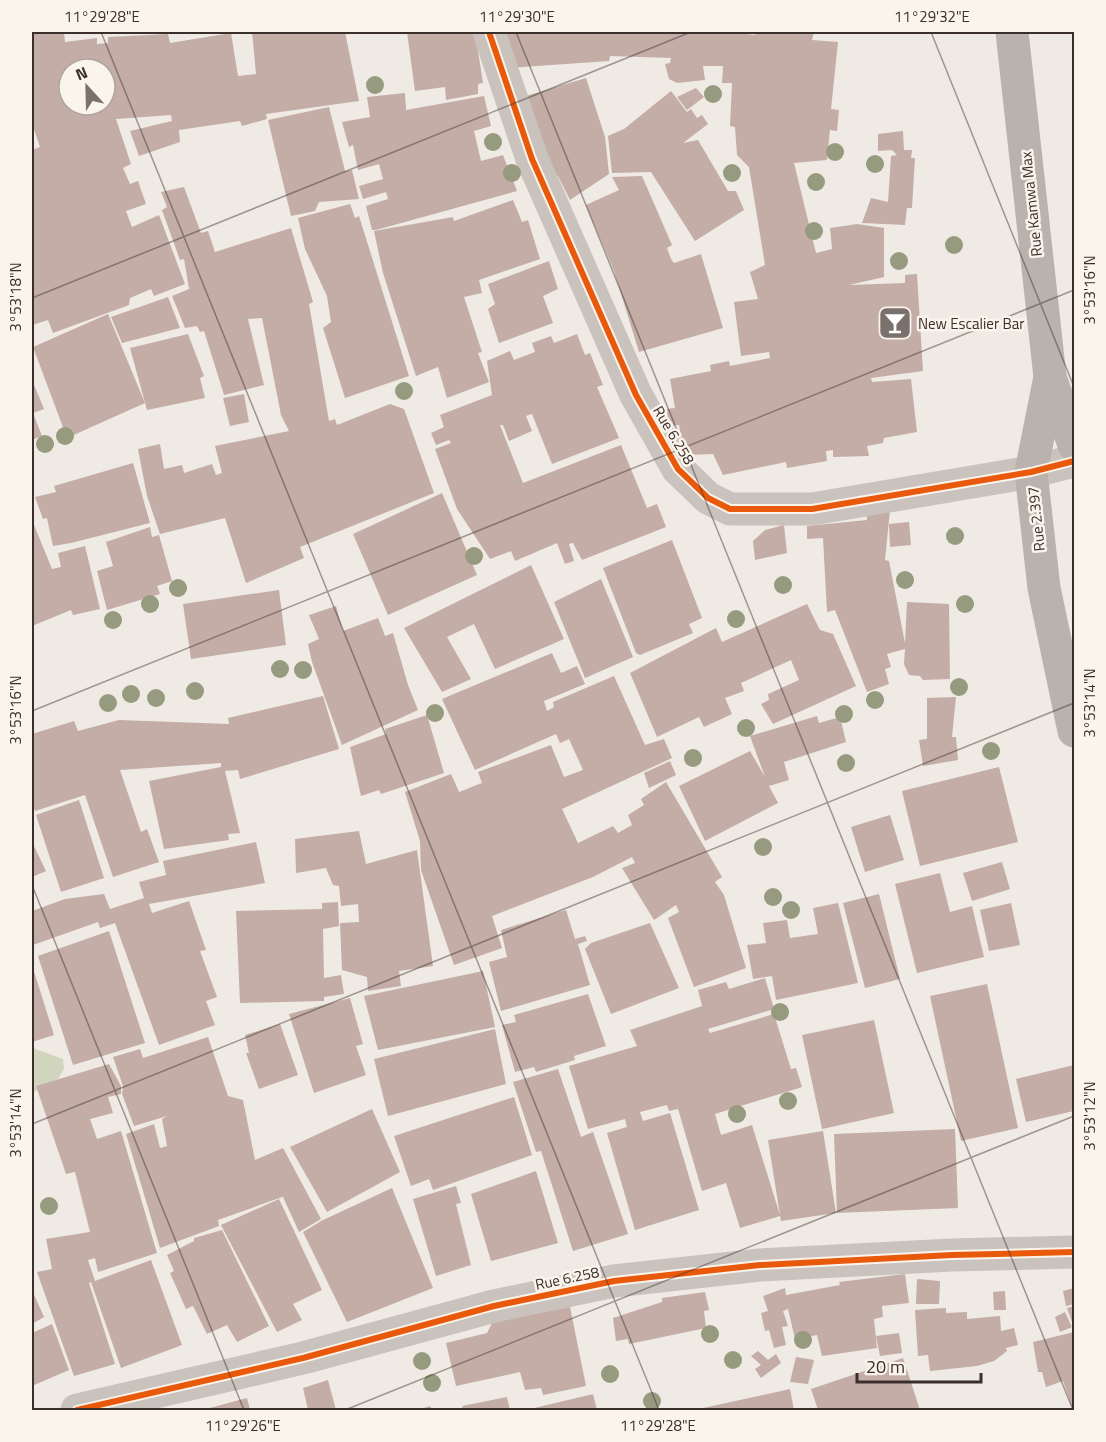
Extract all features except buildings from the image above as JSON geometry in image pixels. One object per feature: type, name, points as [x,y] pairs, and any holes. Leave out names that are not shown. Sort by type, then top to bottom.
[{"type":"main road","name":"Rue Kamwa Max","points":[[1012,32],[1050,377]]},
{"type":"main road","name":"Rue 2.397","points":[[1050,377],[1031,472],[1044,588],[1074,731]]},
{"type":"main road","points":[[1050,377],[1074,445]]},
{"type":"street","name":"Rue 6.258","points":[[489,32],[532,159],[636,395],[678,469],[708,498],[730,510],[812,509],[1031,472],[1074,461]]},
{"type":"street","name":"Rue 6.258","points":[[77,1410],[303,1358],[494,1306],[614,1281],[760,1265],[952,1255],[1074,1252]]},
{"type":"green space","points":[[32,1044],[33,1048],[63,1059],[64,1069],[58,1079],[32,1093]]},
{"type":"cycle path","points":[[489,32],[532,159],[636,395],[678,469],[708,498],[730,509],[812,509],[1031,472],[1074,461]]},
{"type":"cycle path","points":[[77,1410],[303,1358],[494,1306],[614,1281],[760,1265],[952,1255],[1074,1252]]},
{"type":"place","name":"New Escalier Bar","points":[[895,323]]}]
